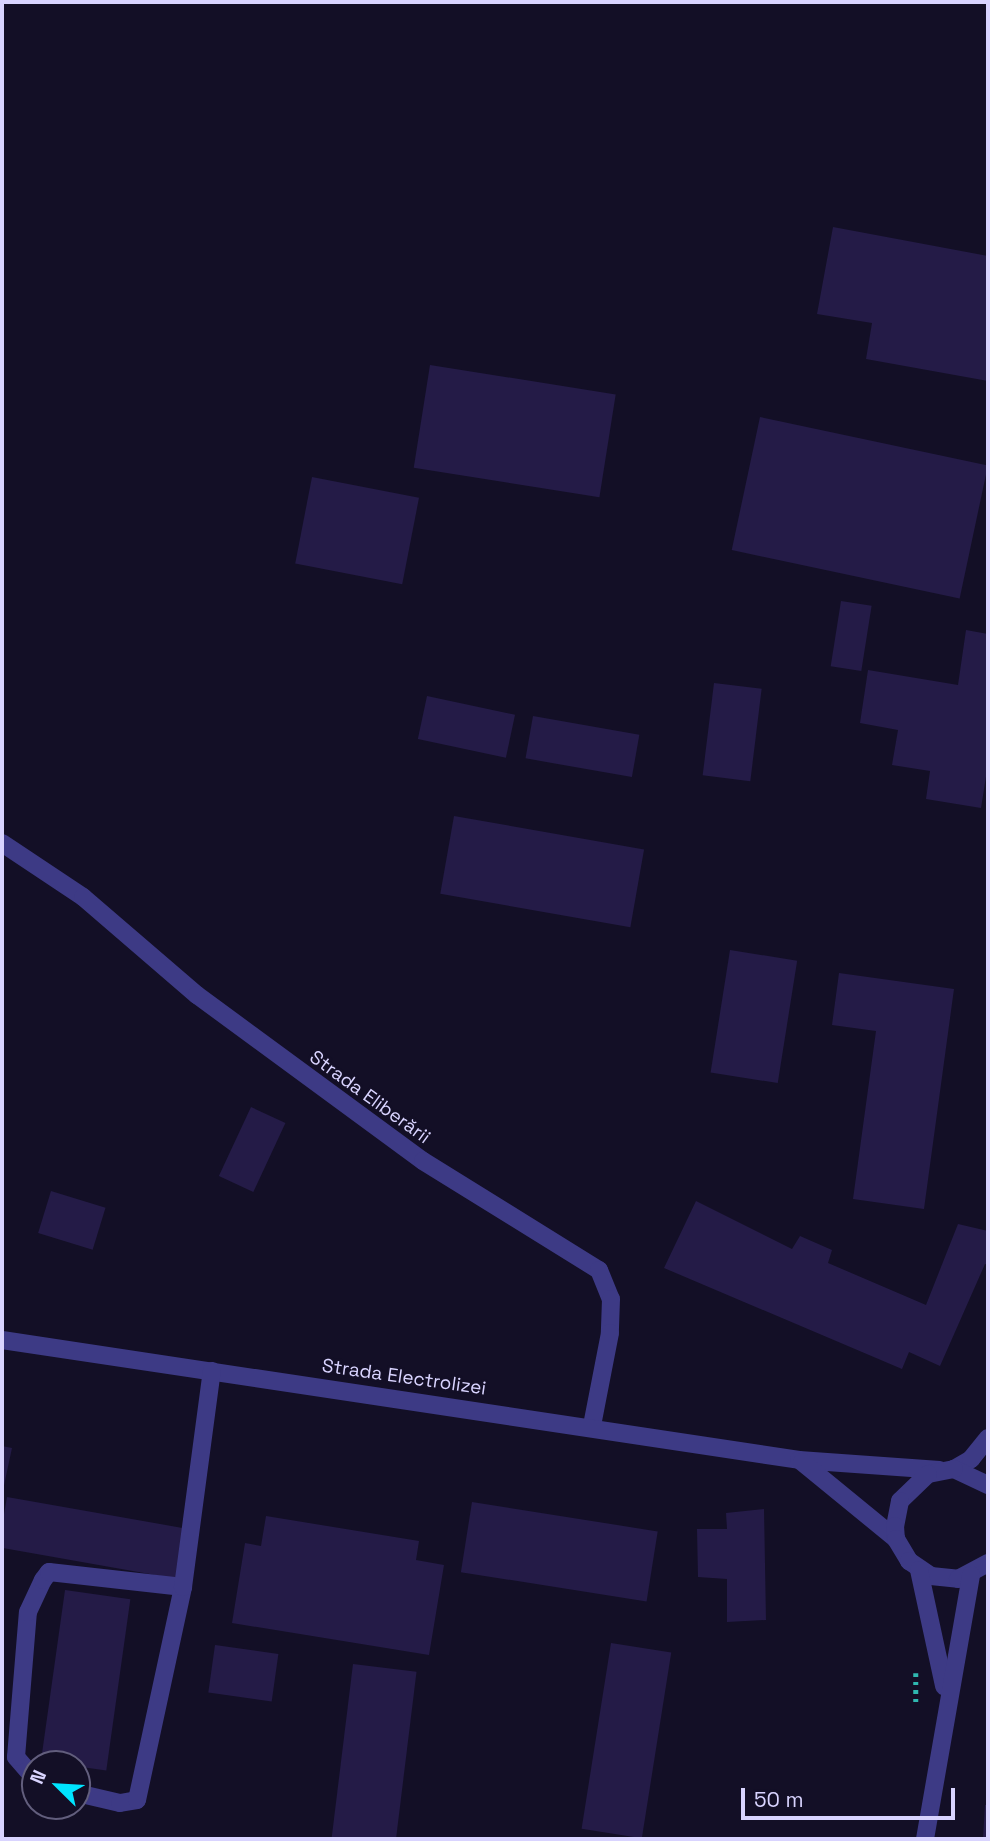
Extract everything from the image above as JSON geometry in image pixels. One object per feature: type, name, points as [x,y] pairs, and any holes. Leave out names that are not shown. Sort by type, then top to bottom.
[{"type":"street","name":"Strada Eliberării","points":[[2,843],[83,897],[197,995],[423,1161],[599,1270],[611,1299],[610,1333],[592,1426]]},
{"type":"street","name":"Strada Electrolizei","points":[[2,1340],[592,1426],[799,1460],[947,1469]]},
{"type":"street","points":[[91,1796],[120,1803],[137,1800],[183,1587],[212,1371]]},
{"type":"street","points":[[896,1539],[900,1501],[917,1481],[971,1459],[988,1438]]},
{"type":"street","name":"Strada Electrolizei","points":[[799,1460],[896,1539],[919,1570]]},
{"type":"street","points":[[947,1469],[988,1485]]},
{"type":"street","points":[[919,1570],[944,1579],[971,1575],[988,1563]]},
{"type":"street","points":[[919,1570],[940,1650],[947,1711]]},
{"type":"street","points":[[21,1763],[16,1757],[28,1612],[43,1580],[50,1572],[183,1587]]},
{"type":"street","points":[[925,1839],[971,1575]]},
{"type":"path","points":[[915,1667],[916,1706]]},
{"type":"building","points":[[833,227],[988,256],[988,381],[866,359],[872,323],[817,314]]},
{"type":"building","points":[[430,365],[616,394],[599,497],[414,468]]},
{"type":"building","points":[[760,417],[988,465],[960,598],[732,550]]},
{"type":"building","points":[[312,477],[419,498],[402,584],[295,563]]},
{"type":"building","points":[[841,601],[872,606],[861,671],[831,666]]},
{"type":"building","points":[[966,630],[988,634],[988,764],[981,808],[926,799],[930,771],[892,765],[898,730],[860,723],[868,670],[958,685]]},
{"type":"building","points":[[714,683],[762,689],[750,781],[703,775]]},
{"type":"building","points":[[427,696],[515,715],[506,758],[418,739]]},
{"type":"building","points":[[533,716],[639,735],[632,777],[526,758]]},
{"type":"building","points":[[454,816],[644,850],[630,927],[440,894]]},
{"type":"building","points":[[730,950],[797,961],[778,1083],[711,1072]]},
{"type":"building","points":[[839,973],[954,989],[924,1209],[853,1199],[876,1031],[832,1025]]},
{"type":"building","points":[[251,1107],[285,1123],[253,1192],[219,1176]]},
{"type":"building","points":[[51,1191],[106,1208],[93,1250],[38,1233]]},
{"type":"building","points":[[696,1201],[792,1249],[800,1236],[832,1250],[828,1263],[926,1305],[958,1224],[988,1231],[988,1265],[985,1264],[940,1366],[909,1352],[902,1369],[664,1268]]},
{"type":"building","points":[[2,1446],[12,1448],[3,1490],[2,1490]]},
{"type":"building","points":[[7,1497],[185,1528],[176,1579],[2,1548],[2,1525]]},
{"type":"building","points":[[472,1502],[658,1531],[647,1602],[461,1572]]},
{"type":"building","points":[[764,1509],[766,1620],[727,1622],[727,1579],[698,1577],[697,1529],[727,1529],[726,1513]]},
{"type":"building","points":[[266,1516],[419,1541],[416,1560],[444,1565],[429,1655],[232,1623],[245,1543],[261,1546]]},
{"type":"building","points":[[65,1590],[130,1599],[106,1771],[91,1768],[91,1750],[43,1750]]},
{"type":"building","points":[[611,1643],[671,1653],[642,1838],[582,1829]]},
{"type":"building","points":[[215,1645],[278,1654],[272,1701],[208,1693]]},
{"type":"building","points":[[353,1664],[417,1672],[396,1839],[332,1839]]},
{"type":"building","points":[[985,1805],[988,1805],[988,1839],[983,1839]]}]
